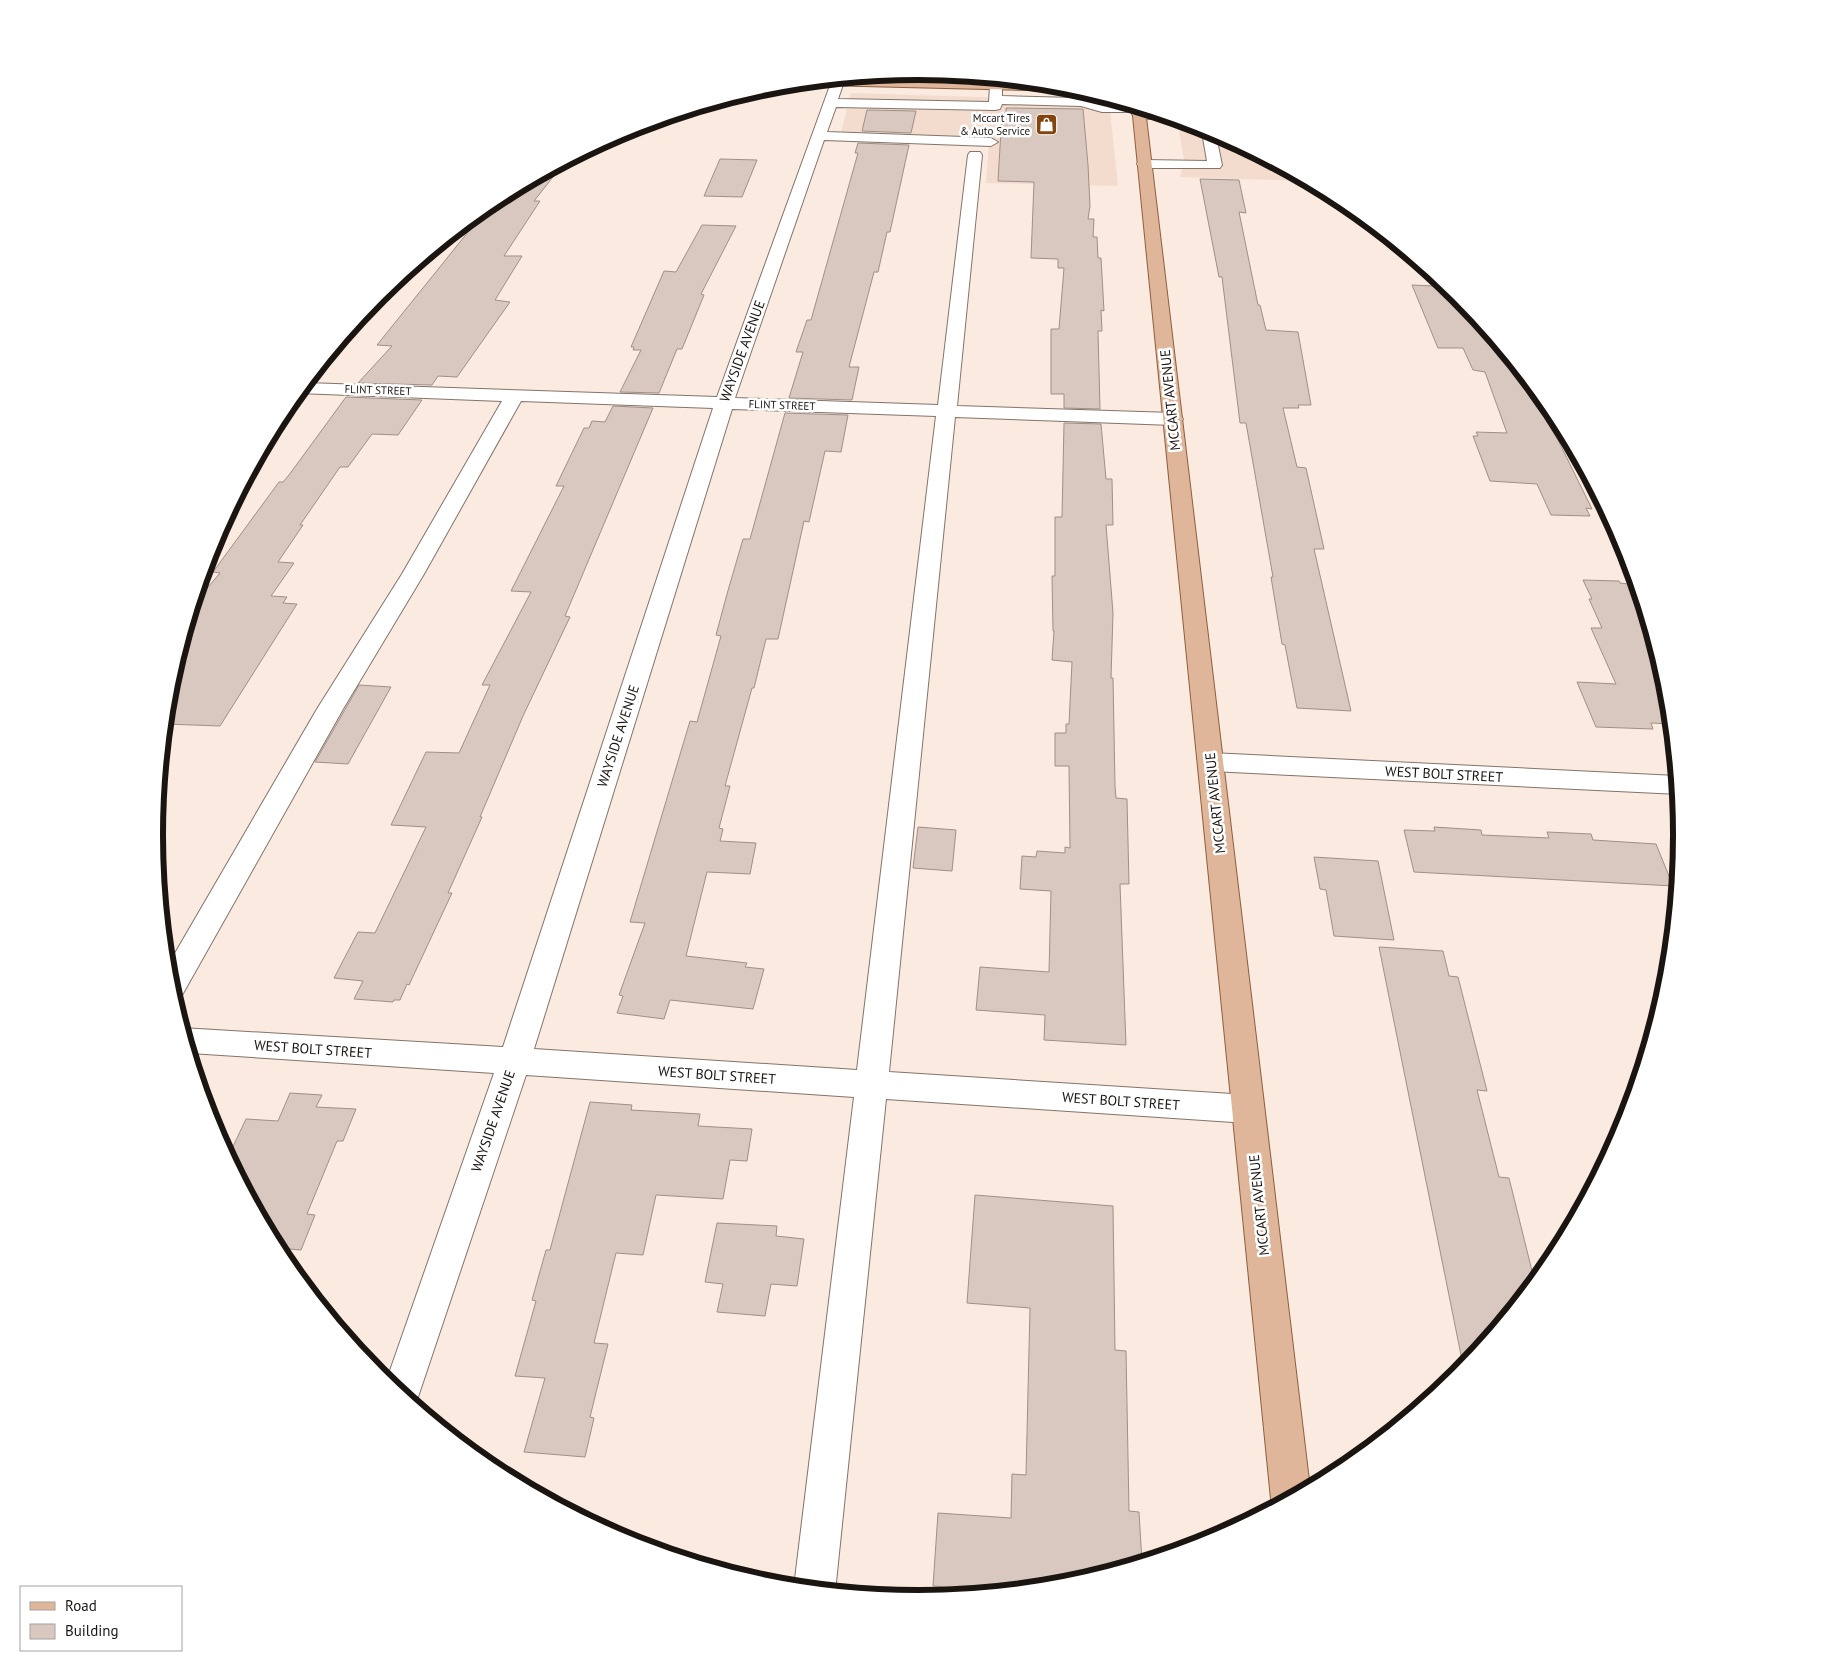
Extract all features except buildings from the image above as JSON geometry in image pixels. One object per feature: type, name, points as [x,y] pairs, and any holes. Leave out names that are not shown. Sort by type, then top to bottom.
[{"type":"main road","points":[[832,86],[1009,85]]},
{"type":"main road","name":"MCCART AVENUE","points":[[1138,113],[1291,1492]]},
{"type":"street","points":[[832,86],[995,106],[996,85]]},
{"type":"street","name":"WAYSIDE AVENUE","points":[[403,1388],[514,1062],[724,403],[819,136],[832,86]]},
{"type":"street","points":[[1034,89],[1034,101]]},
{"type":"street","points":[[995,100],[1034,101],[1074,97]]},
{"type":"street","points":[[1089,100],[1102,108],[1125,109]]},
{"type":"street","points":[[819,136],[992,142]]},
{"type":"street","points":[[1144,164],[1215,165],[1210,139]]},
{"type":"street","points":[[816,1584],[975,155]]},
{"type":"street","name":"FLINT STREET","points":[[310,388],[1172,419]]},
{"type":"street","points":[[177,977],[330,710],[413,574],[514,396]]},
{"type":"street","name":"WEST BOLT STREET","points":[[1210,762],[1672,785]]},
{"type":"street","name":"WEST BOLT STREET","points":[[192,1040],[1248,1109]]},
{"type":"shaded area","points":[[851,93],[1090,100],[1109,105],[1118,186],[986,183],[989,145],[839,140]]},
{"type":"shaded area","points":[[1178,127],[1253,158],[1295,181],[1180,177],[1184,160]]},
{"type":"place","name":"Mccart Tires & Auto Service","points":[[1046,124]]}]
